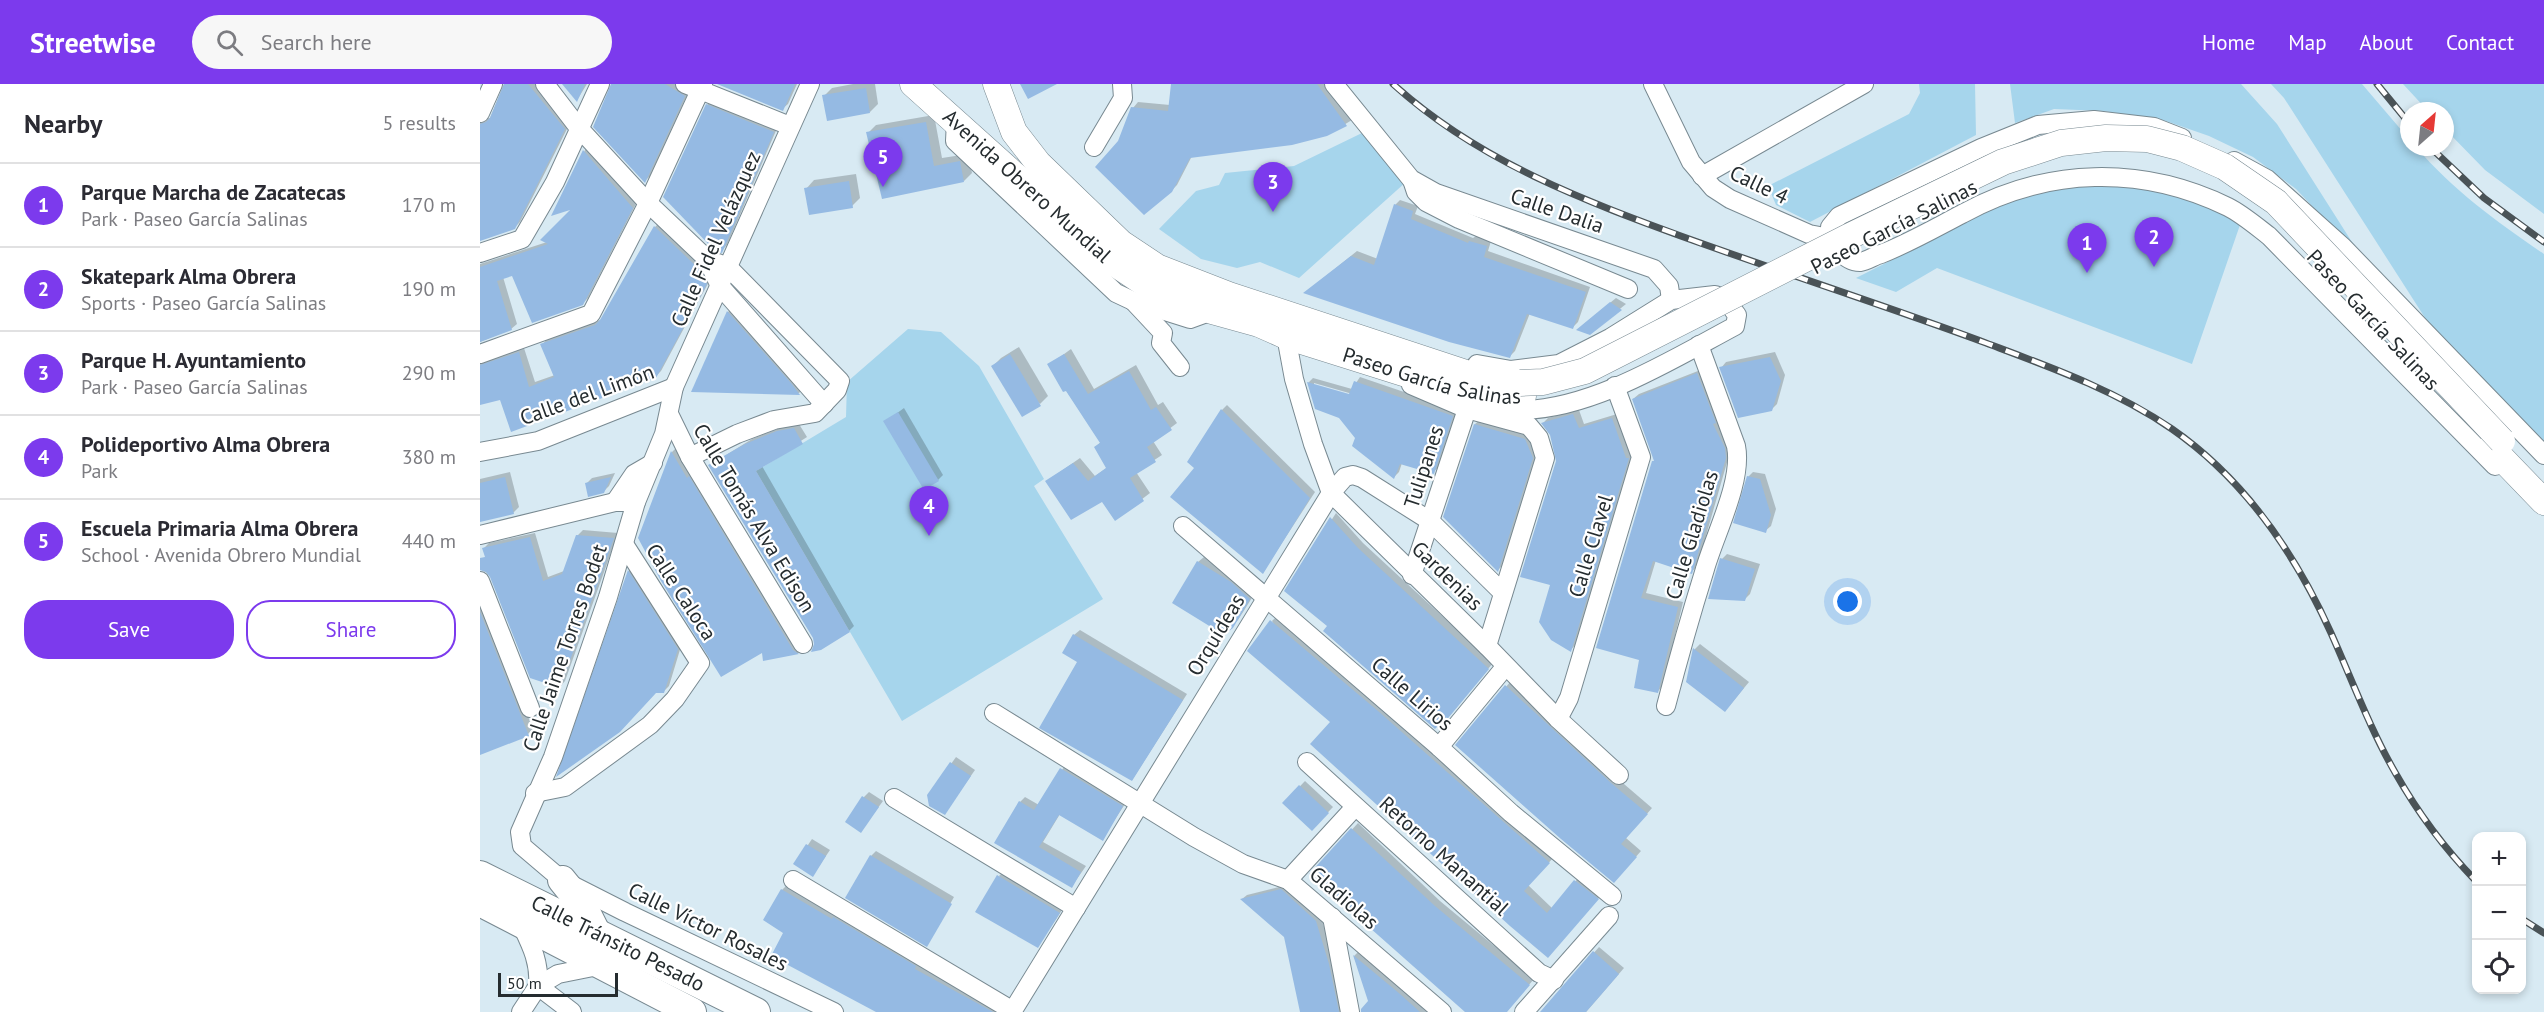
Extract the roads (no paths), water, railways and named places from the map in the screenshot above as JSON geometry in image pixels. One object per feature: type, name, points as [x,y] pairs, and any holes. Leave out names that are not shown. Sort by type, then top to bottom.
[{"type":"main road","name":"Avenida Obrero Mundial","points":[[913,84],[1108,259],[1145,283]]},
{"type":"main road","name":"Avenida Obrero Mundial","points":[[996,84],[1014,132],[1038,163],[1120,243],[1145,283]]},
{"type":"main road","name":"Paseo García Salinas","points":[[1145,283],[1212,310],[1376,365],[1448,387],[1503,397],[1522,390],[1575,387],[2003,173],[2058,155],[2122,147],[2143,150],[2192,162],[2225,180],[2262,205],[2496,444],[2544,502]]},
{"type":"main road","name":"Paseo García Salinas","points":[[1145,283],[1229,295],[1522,390]]},
{"type":"main road","name":"Paseo García Salinas","points":[[2496,444],[2544,480]]},
{"type":"main road","name":"Calle Tránsito Pesado","points":[[480,875],[595,930],[756,1012]]},
{"type":"main road","points":[[562,880],[583,906],[595,930]]},
{"type":"main road","name":"Calle Tránsito Pesado","points":[[480,902],[693,1012]]},
{"type":"street","points":[[480,113],[494,84]]},
{"type":"street","points":[[545,84],[578,128],[648,204],[706,259],[720,286],[824,404]]},
{"type":"street","points":[[480,253],[522,239],[555,182],[600,84]]},
{"type":"street","name":"Calle Fidel Velázquez","points":[[669,414],[674,387],[810,84]]},
{"type":"street","points":[[1094,147],[1123,98],[1122,84]]},
{"type":"street","points":[[1334,84],[1411,178],[1416,192],[1426,202],[1556,261],[1628,289]]},
{"type":"street","points":[[1702,176],[1864,84]]},
{"type":"street","name":"Calle 4","points":[[1652,85],[1691,162],[1713,189],[1730,199],[1809,234],[1830,238]]},
{"type":"street","points":[[480,354],[591,314],[648,204],[696,86],[790,126]]},
{"type":"street","points":[[2544,455],[2343,247],[2267,179],[2220,153],[2154,127],[2094,120],[2038,125],[1981,148],[1839,216],[1830,227],[1830,238],[1840,250],[1853,261],[1862,262],[1911,241],[1972,208],[2038,184],[2083,177],[2120,176],[2185,189],[2230,208],[2269,236],[2544,517]]},
{"type":"street","name":"Calle Dalia","points":[[1411,178],[1436,193],[1654,269],[1669,286],[1671,300]]},
{"type":"street","points":[[690,457],[737,434],[774,420],[815,413],[837,390],[840,381],[728,267],[706,259]]},
{"type":"street","points":[[1145,283],[1139,310],[1163,333],[1161,343],[1180,367]]},
{"type":"street","points":[[1429,360],[1451,357],[1511,370],[1559,364],[1610,338],[1671,300],[1715,295],[1724,298],[1737,315],[1735,326],[1615,386],[1573,402],[1518,410],[1476,403],[1448,387]]},
{"type":"street","name":"Gardenias","points":[[1286,336],[1294,379],[1316,456],[1331,493],[1558,719],[1619,775]]},
{"type":"street","name":"Calle Gladiolas","points":[[1666,706],[1739,459],[1699,345]]},
{"type":"street","points":[[1376,365],[1407,384],[1467,409],[1529,426],[1539,438],[1545,458],[1487,646]]},
{"type":"street","name":"Calle Clavel","points":[[1558,719],[1569,698],[1641,457],[1615,386]]},
{"type":"street","name":"Calle del Limón","points":[[480,452],[538,441],[674,387]]},
{"type":"street","name":"Tulipanes","points":[[1412,574],[1467,409]]},
{"type":"street","name":"Calle Tomás Alva Edison","points":[[669,414],[690,457],[803,644]]},
{"type":"street","name":"Calle Jaime Torres Bodet","points":[[562,880],[522,846],[520,832],[553,757],[636,502],[664,434],[669,414]]},
{"type":"street","points":[[615,502],[634,474],[653,463]]},
{"type":"street","points":[[1331,493],[1345,477],[1362,478],[1430,521],[1503,593]]},
{"type":"street","name":"Orquídeas","points":[[1013,1011],[1331,493]]},
{"type":"street","points":[[480,535],[615,502],[636,502]]},
{"type":"street","name":"Calle Lirios","points":[[1183,526],[1439,747],[1511,813],[1612,896]]},
{"type":"street","name":"Calle Caloca","points":[[536,794],[565,787],[650,725],[675,699],[700,663],[624,544]]},
{"type":"street","points":[[480,581],[530,708]]},
{"type":"street","points":[[1439,747],[1505,667]]},
{"type":"street","name":"Gladiolas","points":[[994,713],[1141,802],[1194,837],[1243,864],[1288,880],[1442,1012]]},
{"type":"street","name":"Retorno Manantial","points":[[1307,762],[1539,973],[1554,980]]},
{"type":"street","points":[[894,798],[1076,908]]},
{"type":"street","points":[[1288,880],[1355,807]]},
{"type":"street","name":"Calle Víctor Rosales","points":[[562,880],[834,1012]]},
{"type":"street","points":[[793,880],[1013,1011]]},
{"type":"street","points":[[1332,916],[1350,1012]]},
{"type":"street","points":[[1524,1012],[1609,916]]},
{"type":"street","points":[[520,922],[536,956],[538,986],[572,1012]]},
{"type":"street","points":[[521,1012],[538,986],[558,974],[603,965]]},
{"type":"railway","points":[[1393,84],[1461,136],[1535,177],[1573,194],[1692,240],[2034,361],[2128,402],[2172,429],[2222,471],[2244,494],[2284,546],[2317,603],[2396,774],[2413,803],[2433,830],[2472,876]]},
{"type":"railway","points":[[2377,84],[2400,112]]},
{"type":"railway","points":[[2440,156],[2484,198],[2544,242]]},
{"type":"railway","points":[[2526,922],[2544,933]]},
{"type":"place","name":"Escuela Primaria Alma Obrera","points":[[883,187]]},
{"type":"place","name":"Parque H. Ayuntamiento","points":[[1273,212]]},
{"type":"place","name":"Skatepark Alma Obrera","points":[[2154,267]]},
{"type":"place","name":"Parque Marcha de Zacatecas","points":[[2087,273]]},
{"type":"place","name":"Polideportivo Alma Obrera","points":[[929,536]]}]
